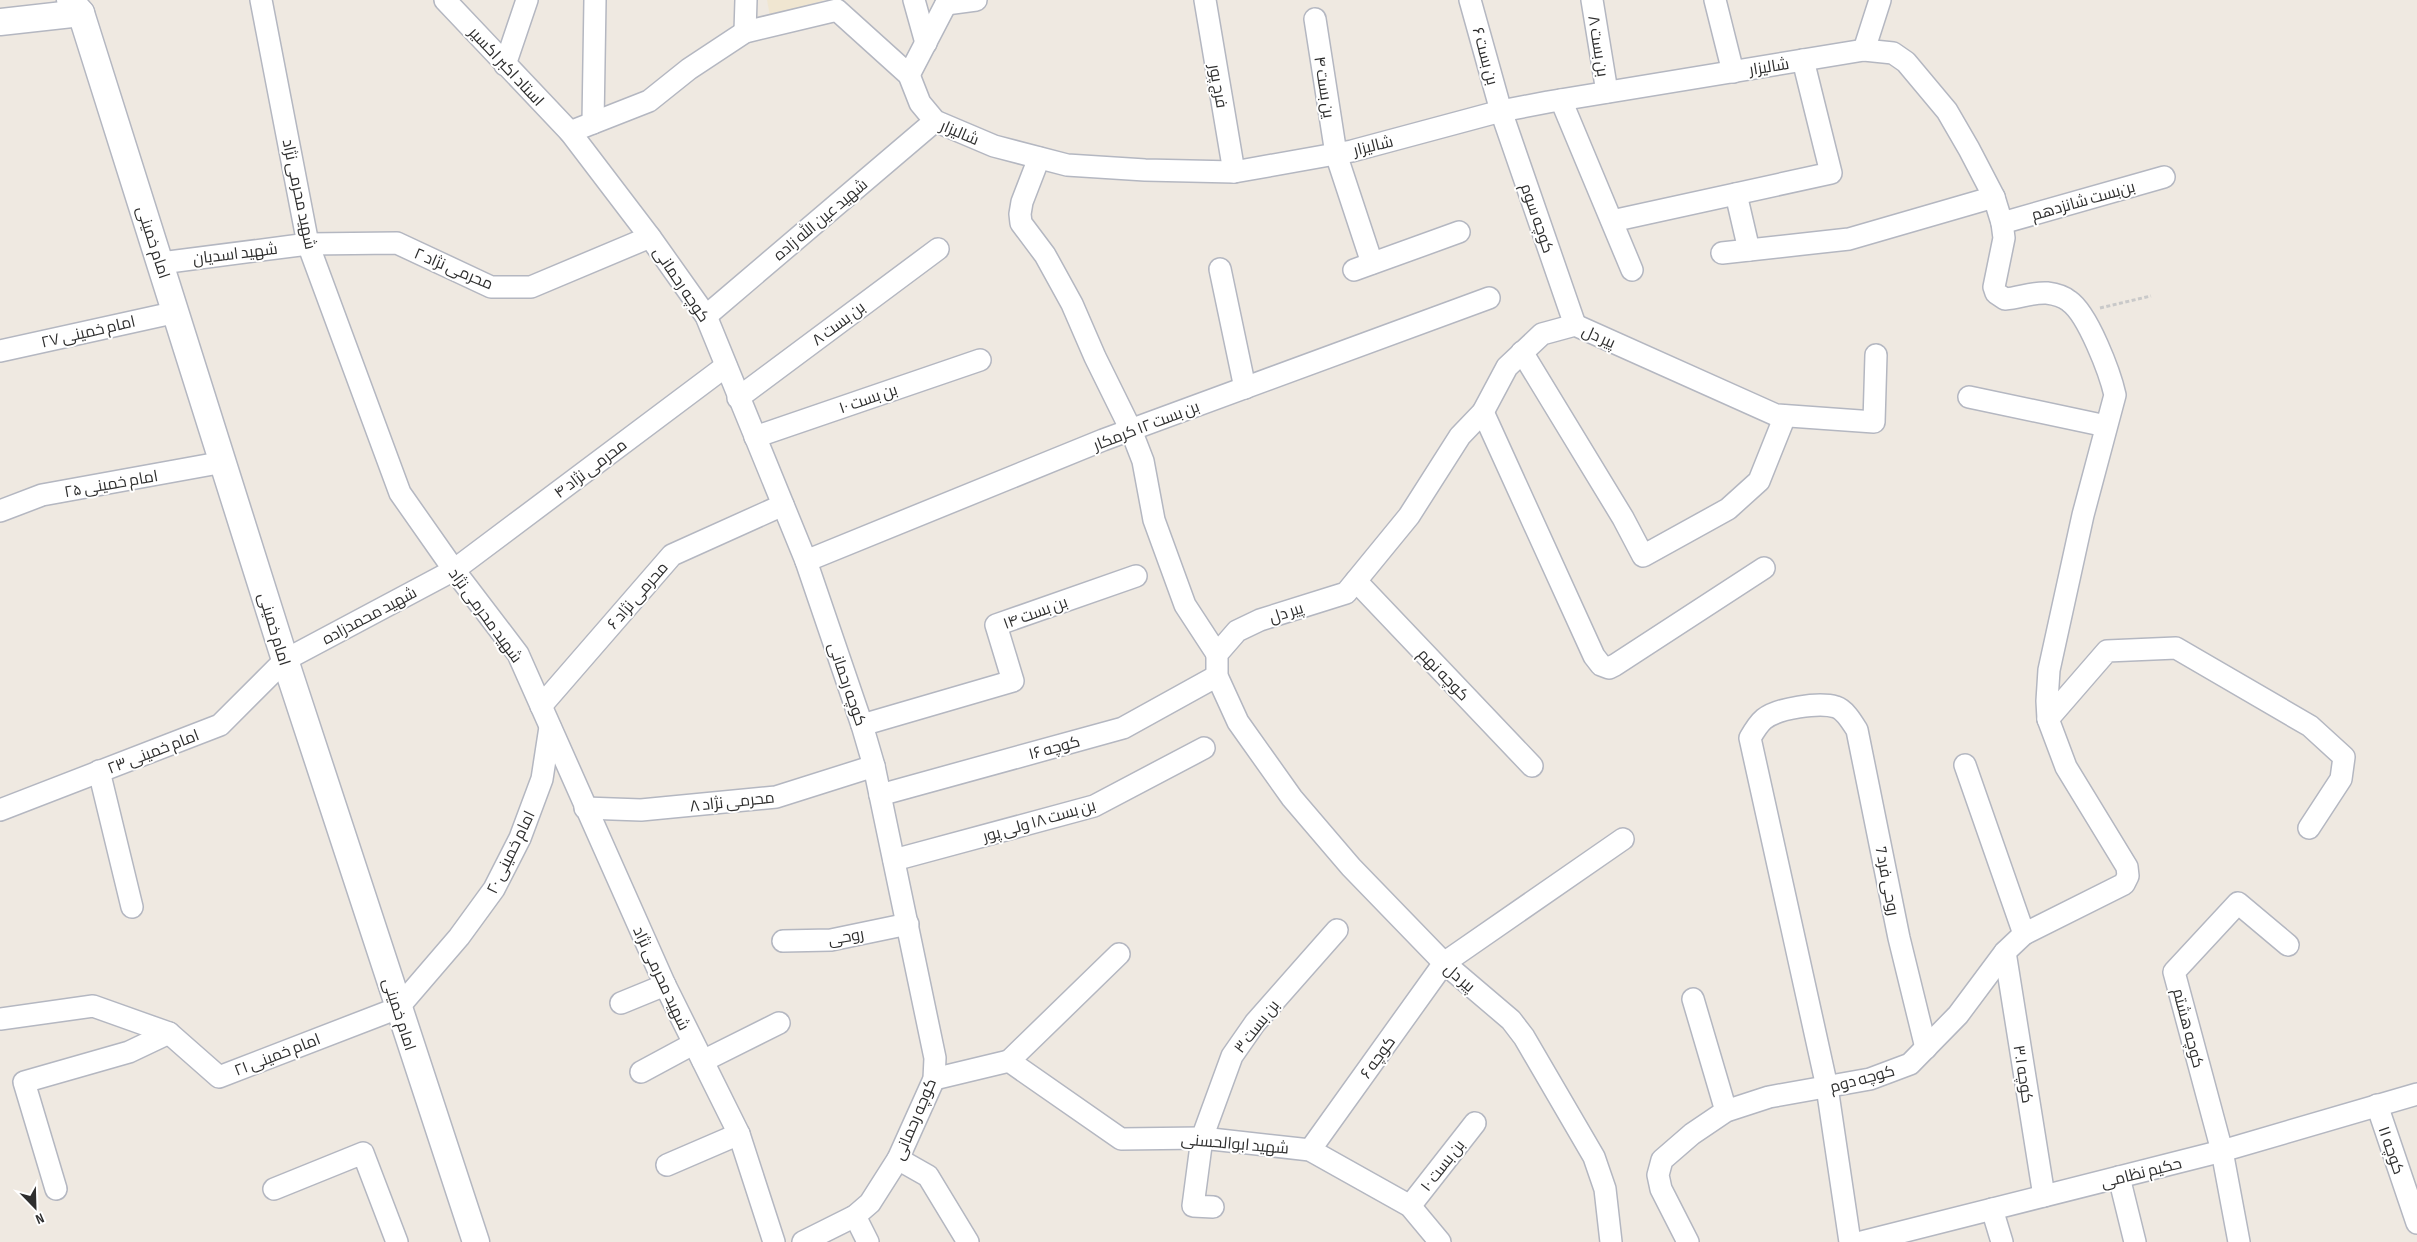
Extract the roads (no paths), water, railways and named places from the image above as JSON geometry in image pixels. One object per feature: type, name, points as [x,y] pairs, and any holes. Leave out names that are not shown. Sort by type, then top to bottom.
[{"type":"street","name":"شهید محرمی نژاد","points":[[262,0],[308,244],[400,493],[454,570],[518,654],[665,986],[739,1134],[774,1242]]},
{"type":"street","name":"استاد اکبر اکسیر","points":[[445,0],[504,65],[570,132]]},
{"type":"street","points":[[504,65],[528,0]]},
{"type":"street","points":[[593,123],[595,0]]},
{"type":"street","points":[[745,32],[746,0]]},
{"type":"street","points":[[914,0],[926,43]]},
{"type":"street","points":[[570,132],[649,101],[689,69],[745,32],[837,10],[909,75],[947,2],[976,0]]},
{"type":"street","name":"فرج پور","points":[[1204,0],[1234,172]]},
{"type":"street","name":"بن بست ۶","points":[[1470,0],[1501,111]]},
{"type":"street","name":"بن بست ۸","points":[[1592,0],[1606,92]]},
{"type":"street","points":[[1715,0],[1733,72]]},
{"type":"street","points":[[1864,50],[1880,0]]},
{"type":"street","points":[[0,22],[78,4]]},
{"type":"street","name":"امام خمینی","points":[[78,4],[177,312],[285,660],[476,1242]]},
{"type":"street","name":"ین بست ۴","points":[[1315,19],[1336,154],[1363,266],[1459,232]]},
{"type":"street","name":"شالیزار","points":[[909,75],[920,103],[935,122],[994,146],[1067,165],[1145,170],[1234,172],[1336,154],[1501,111],[1561,100],[1864,50],[1893,52],[1906,62],[1947,111],[1970,148],[1994,197],[2002,223],[2004,238],[1995,278],[1994,287],[1996,293],[2005,299],[2034,294],[2060,296],[2071,302],[2080,313],[2111,379],[2115,395],[2106,426]]},
{"type":"street","points":[[1612,221],[1831,173],[1804,60]]},
{"type":"street","points":[[1561,100],[1632,270]]},
{"type":"street","name":"کوچه سوم","points":[[1501,111],[1575,325]]},
{"type":"street","name":"شهید عین الله زاده","points":[[706,316],[935,122]]},
{"type":"street","name":"کوچه رحمانی","points":[[570,132],[650,237],[706,316],[806,561],[862,726],[874,766],[908,924],[935,1058],[934,1079],[898,1159],[870,1203],[855,1216],[803,1242]]},
{"type":"street","points":[[1039,158],[1022,202],[1021,224],[1044,255],[1072,304],[1095,357],[1131,430],[1143,461],[1154,520],[1185,605],[1217,654]]},
{"type":"street","name":"بن‌بست شانزدهم","points":[[2002,223],[2164,177]]},
{"type":"street","points":[[1736,194],[1749,250]]},
{"type":"street","points":[[1722,253],[1849,239],[1994,197]]},
{"type":"street","name":"محرمی نژاد ۲","points":[[308,244],[397,243],[490,287],[531,287],[650,237]]},
{"type":"street","name":"شهید اسدیان","points":[[161,263],[308,244]]},
{"type":"street","name":"بن بست ۸","points":[[738,398],[938,249]]},
{"type":"street","points":[[1220,269],[1245,388]]},
{"type":"street","name":"بن بست ۱۲ کرمکار","points":[[806,561],[1131,430],[1489,298]]},
{"type":"street","name":"امام خمینی ۲۷","points":[[0,351],[177,312]]},
{"type":"street","name":"پیر دل","points":[[1611,1242],[1605,1188],[1594,1158],[1524,1037],[1511,1020],[1444,963],[1351,867],[1292,798],[1238,722],[1218,676],[1217,654],[1237,631],[1260,620],[1346,593],[1409,516],[1460,436],[1483,412],[1507,367],[1542,334],[1575,325],[1776,415],[1874,422],[1876,355]]},
{"type":"street","points":[[1522,352],[1623,518],[1643,556],[1728,509],[1759,481],[1785,416]]},
{"type":"street","name":"بن بست ۱۰","points":[[756,437],[980,360]]},
{"type":"street","name":"محرمی نژاد ۴","points":[[454,570],[726,366]]},
{"type":"street","points":[[1969,397],[2106,426],[2083,515],[2049,670],[2048,719]]},
{"type":"street","points":[[1483,412],[1594,656],[1601,665],[1609,668],[1615,665],[1764,568]]},
{"type":"street","name":"امام خمینی ۲۵","points":[[0,511],[42,495],[224,462]]},
{"type":"street","name":"محرمی نژاد ۶","points":[[541,706],[672,555],[783,505]]},
{"type":"street","name":"شهید محمدزاده","points":[[285,660],[454,570]]},
{"type":"street","name":"بن بست ۱۴","points":[[862,726],[1013,681],[996,625],[1136,576]]},
{"type":"street","name":"کوچه نهم","points":[[1356,581],[1532,766]]},
{"type":"street","points":[[2048,719],[2107,651],[2176,648],[2310,726],[2344,757],[2341,779],[2309,828]]},
{"type":"street","name":"امام خمینی ۲۳","points":[[0,810],[220,725],[285,660]]},
{"type":"street","name":"کوچه ۱۶","points":[[880,795],[1123,728],[1218,676]]},
{"type":"street","name":"روحی فرد 7","points":[[1827,1087],[1750,738],[1765,718],[1796,708],[1838,707],[1857,730],[1899,938],[1926,1048]]},
{"type":"street","name":"کوچه دوم","points":[[1688,1242],[1661,1189],[1658,1175],[1662,1160],[1692,1134],[1726,1110],[1769,1096],[1870,1079],[1910,1064],[1958,1015],[2005,952],[2024,934],[2124,884],[2128,876],[2127,867],[2066,767],[2048,719]]},
{"type":"street","name":"امام خمینی ۲۰","points":[[398,1008],[459,937],[494,889],[520,838],[542,779],[550,726]]},
{"type":"street","name":"بن بست ۱۸ ولی پور","points":[[894,860],[1094,806],[1204,748]]},
{"type":"street","points":[[1965,765],[2024,934]]},
{"type":"street","name":"محرمی نژاد ۸","points":[[585,808],[641,810],[776,797],[874,766]]},
{"type":"street","points":[[99,771],[132,907]]},
{"type":"street","name":"کوچه ۶","points":[[1310,1150],[1444,963],[1623,839]]},
{"type":"street","name":"کوچه هشتم","points":[[2222,1151],[2174,972],[2238,903],[2288,944]]},
{"type":"street","name":"روحی","points":[[783,941],[831,940],[908,924]]},
{"type":"street","name":"بن بست ۳","points":[[1213,1207],[1193,1206],[1202,1138],[1232,1056],[1255,1024],[1337,930]]},
{"type":"street","name":"کوچه ۳.۱","points":[[2005,952],[2044,1196]]},
{"type":"street","points":[[934,1079],[1009,1061],[1119,954]]},
{"type":"street","points":[[621,1003],[665,986]]},
{"type":"street","points":[[1693,999],[1726,1110]]},
{"type":"street","points":[[0,1019],[93,1006],[168,1033]]},
{"type":"street","name":"امام خمینی ۲۱","points":[[168,1033],[219,1077],[398,1008]]},
{"type":"street","points":[[641,1072],[779,1023]]},
{"type":"street","points":[[56,1188],[24,1082],[129,1052],[168,1033]]},
{"type":"street","name":"شهید ابوالحسنی","points":[[1009,1061],[1121,1139],[1202,1138],[1310,1150],[1410,1206],[1440,1242]]},
{"type":"street","points":[[1827,1087],[1850,1242]]},
{"type":"street","name":"حکیم نظامی","points":[[1862,1242],[2222,1151],[2417,1094]]},
{"type":"street","name":"کوچه ۱۱","points":[[2377,1106],[2417,1224]]},
{"type":"street","name":"بن بست ۱۰","points":[[1410,1206],[1475,1123]]},
{"type":"street","points":[[667,1165],[739,1134]]},
{"type":"street","points":[[2222,1151],[2239,1242]]},
{"type":"street","points":[[274,1189],[363,1154],[397,1242]]},
{"type":"street","points":[[898,1159],[928,1176],[968,1242]]},
{"type":"street","points":[[2120,1177],[2135,1242]]},
{"type":"street","points":[[1992,1209],[2002,1242]]},
{"type":"street","points":[[855,1216],[868,1242]]}]
